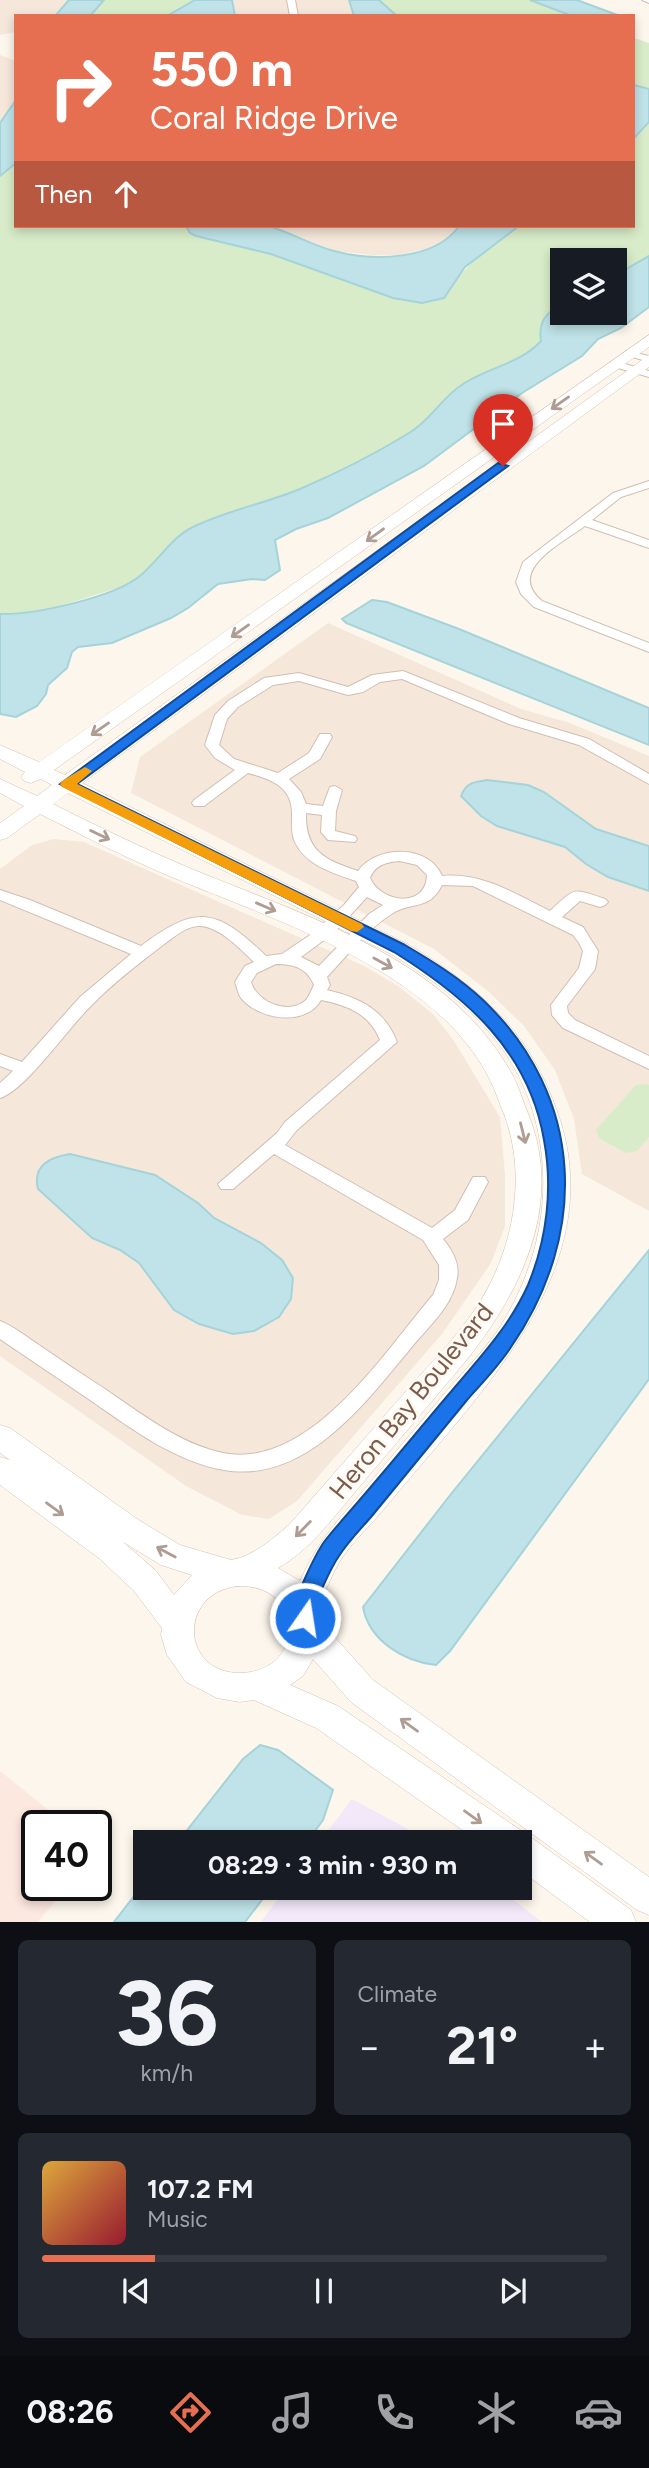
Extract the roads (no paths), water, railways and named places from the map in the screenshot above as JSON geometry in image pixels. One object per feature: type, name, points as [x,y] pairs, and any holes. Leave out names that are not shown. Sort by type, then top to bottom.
[{"type":"main road","points":[[295,592],[615,364],[643,363],[649,340]]},
{"type":"main road","points":[[0,1437],[126,1528],[172,1556],[237,1572]]},
{"type":"main road","points":[[0,1469],[111,1550],[145,1581],[178,1624]]},
{"type":"street","points":[[0,833],[643,363]]},
{"type":"street","points":[[649,484],[617,495],[527,565],[522,573],[524,591],[538,604],[649,648]]},
{"type":"street","points":[[584,521],[649,544]]},
{"type":"street","points":[[4,792],[40,771],[295,592]]},
{"type":"street","points":[[319,976],[343,931],[364,883],[370,864],[389,857],[412,858],[430,867],[436,881],[429,895],[410,903],[398,903],[376,898],[364,883],[312,855],[302,842],[299,829],[300,808],[292,788],[279,779],[230,764],[218,755],[212,745],[220,718],[251,691],[269,681],[284,677],[299,677],[348,691],[393,674],[417,678],[514,721],[584,742],[649,780]]},
{"type":"street","points":[[279,779],[315,756],[325,737]]},
{"type":"street","name":"Heron Bay Boulevard","points":[[0,751],[343,931],[425,989],[458,1018],[497,1070],[519,1116],[528,1151],[528,1189],[523,1229],[513,1262],[500,1291],[476,1329],[300,1534],[274,1555],[237,1572]]},
{"type":"street","points":[[199,803],[245,769]]},
{"type":"street","points":[[335,790],[329,811],[328,832],[332,837],[350,839]]},
{"type":"street","name":"Heron Bay Boulevard","points":[[4,792],[39,805],[153,861],[343,931],[442,974],[478,1004],[509,1039],[534,1079],[549,1115],[558,1168],[557,1199],[546,1260],[520,1319],[496,1352],[331,1550],[304,1618]]},
{"type":"street","points":[[300,808],[329,811]]},
{"type":"street","points":[[436,881],[476,881],[578,932],[589,942],[593,953],[590,964],[559,1005],[560,1015],[569,1024],[649,1063]]},
{"type":"street","points":[[0,895],[25,902],[143,953]]},
{"type":"street","points":[[552,918],[577,895],[600,902]]},
{"type":"street","points":[[285,959],[306,964],[319,976],[319,994],[302,1008],[275,1011],[251,1002],[245,994],[245,976],[263,962],[285,959],[398,903]]},
{"type":"street","points":[[0,1092],[26,1069],[76,1011],[143,953],[172,931],[188,923],[210,923],[235,937],[263,962]]},
{"type":"street","points":[[227,1184],[389,1042],[385,1027],[371,1012],[341,998],[319,994]]},
{"type":"street","points":[[0,1060],[26,1069]]},
{"type":"street","points":[[0,1329],[177,1447],[230,1464],[269,1460],[304,1442],[340,1416],[441,1299],[449,1282],[450,1267],[443,1250],[432,1238],[273,1146]]},
{"type":"street","points":[[432,1238],[462,1215],[480,1182]]},
{"type":"street","points":[[304,1618],[303,1647],[294,1664],[278,1678],[259,1687],[238,1689],[218,1685],[199,1675],[186,1661],[179,1643],[178,1624],[182,1609],[202,1585],[237,1572],[259,1573],[279,1582],[295,1596],[304,1618],[362,1691],[649,1898]]},
{"type":"street","points":[[259,1687],[327,1717],[491,1830]]},
{"type":"street","points":[[532,1859],[619,1922]]},
{"type":"water","points":[[69,0],[104,0],[92,14],[57,14]]},
{"type":"water","points":[[195,0],[232,0],[235,14],[170,14]]},
{"type":"water","points":[[349,0],[379,0],[395,14],[353,14]]},
{"type":"water","points":[[530,0],[577,0],[615,14],[567,14]]},
{"type":"water","points":[[635,85],[649,89],[649,122],[635,137]]},
{"type":"water","points":[[14,103],[14,165],[0,176],[0,123]]},
{"type":"water","points":[[187,228],[273,228],[334,251],[384,257],[419,252],[435,246],[457,228],[516,228],[465,267],[444,298],[422,303],[393,298],[271,254],[190,233]]},
{"type":"water","points":[[649,256],[649,307],[627,324],[627,269]]},
{"type":"water","points":[[550,312],[550,325],[625,325],[598,339],[582,356],[522,393],[424,466],[328,518],[296,529],[275,540],[280,570],[265,580],[218,584],[171,618],[112,643],[78,647],[72,652],[67,668],[48,685],[46,694],[37,706],[16,717],[0,714],[0,614],[53,608],[113,591],[141,575],[187,530],[221,515],[300,489],[383,448],[417,428],[463,384],[533,349],[541,341],[544,319]]},
{"type":"water","points":[[372,600],[387,602],[459,629],[649,708],[649,745],[346,623],[342,619]]},
{"type":"water","points":[[487,780],[528,785],[544,792],[596,829],[649,846],[649,891],[608,877],[565,847],[497,826],[481,816],[461,796],[471,784]]},
{"type":"water","points":[[70,1154],[155,1175],[198,1203],[214,1218],[261,1243],[282,1260],[293,1278],[291,1299],[279,1317],[254,1331],[233,1334],[199,1324],[174,1310],[139,1263],[120,1250],[92,1238],[38,1189],[40,1168],[56,1157]]},
{"type":"water","points":[[649,1250],[649,1379],[450,1651],[436,1665],[412,1659],[390,1648],[373,1630],[363,1607]]},
{"type":"water","points":[[260,1745],[278,1750],[333,1790],[323,1820],[316,1830],[187,1830],[243,1759]]},
{"type":"water","points":[[133,1897],[133,1900],[262,1900],[245,1922],[114,1922]]}]
